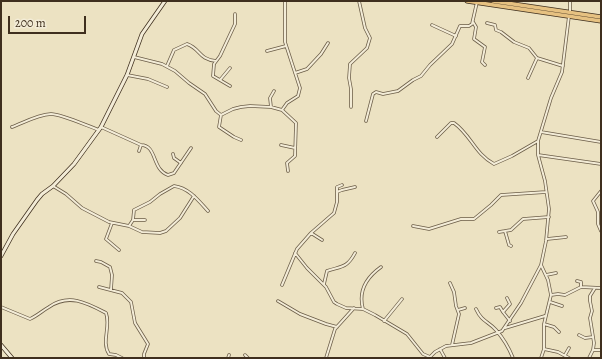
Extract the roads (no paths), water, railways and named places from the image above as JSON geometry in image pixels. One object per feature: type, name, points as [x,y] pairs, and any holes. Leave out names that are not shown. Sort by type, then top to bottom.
[{"type":"main road","points":[[1,256],[13,234],[36,200],[53,186],[74,164],[100,128],[127,75],[142,34],[165,1]]},
{"type":"main road","points":[[467,1],[569,15],[601,17]]},
{"type":"main road","points":[[493,1],[515,3],[601,21]]},
{"type":"main road","points":[[1,345],[12,358]]},
{"type":"street","points":[[282,110],[287,103],[296,98],[300,92],[286,46],[285,1]]},
{"type":"street","points":[[351,107],[351,89],[349,78],[350,64],[367,48],[370,38],[365,28],[359,1]]},
{"type":"street","points":[[505,328],[521,303],[541,265],[547,238],[549,217],[546,192],[538,155],[538,141],[551,98],[560,80],[563,66],[570,1]]},
{"type":"street","points":[[366,121],[373,94],[376,92],[383,94],[398,91],[421,76],[452,44],[460,26],[469,26],[473,22],[477,2]]},
{"type":"street","points":[[230,86],[213,76],[216,61],[220,56],[235,24],[236,14]]},
{"type":"street","points":[[473,22],[476,27],[474,39],[485,47],[482,62],[485,65]]},
{"type":"street","points":[[487,23],[496,26],[496,30],[514,42],[529,48],[537,58],[563,66]]},
{"type":"street","points":[[432,25],[456,36]]},
{"type":"street","points":[[295,73],[306,69],[321,54],[328,42]]},
{"type":"street","points":[[167,66],[174,50],[187,44],[195,47],[199,54],[208,60],[216,61]]},
{"type":"street","points":[[267,51],[286,46]]},
{"type":"street","points":[[134,57],[167,66],[180,74],[189,83],[205,94],[216,111],[221,115]]},
{"type":"street","points":[[528,78],[537,58]]},
{"type":"street","points":[[220,80],[230,68]]},
{"type":"street","points":[[127,75],[148,79],[167,87]]},
{"type":"street","points":[[271,107],[270,98],[274,91]]},
{"type":"street","points":[[221,115],[230,110],[250,106],[271,107],[282,110],[291,117],[296,123],[295,148],[294,158],[287,163],[288,171]]},
{"type":"street","points":[[12,127],[36,117],[51,114],[100,128],[141,145],[143,144],[149,148],[157,165],[166,175],[174,173],[191,148]]},
{"type":"street","points":[[221,115],[219,127],[241,140]]},
{"type":"street","points":[[437,137],[451,123],[454,123],[464,132],[479,153],[494,164],[512,156],[538,141]]},
{"type":"street","points":[[541,132],[601,142]]},
{"type":"street","points":[[139,151],[141,145]]},
{"type":"street","points":[[281,145],[295,148]]},
{"type":"street","points":[[173,154],[174,158],[181,163]]},
{"type":"street","points":[[538,155],[601,164]]},
{"type":"street","points":[[282,285],[295,253],[311,233],[334,213],[337,202],[337,187],[342,185]]},
{"type":"street","points":[[53,186],[66,194],[82,208],[112,223],[130,226],[142,232],[163,232],[180,218],[194,196]]},
{"type":"street","points":[[130,226],[134,210],[150,202],[171,187],[177,186],[184,189],[194,196],[208,210]]},
{"type":"street","points":[[337,192],[354,187]]},
{"type":"street","points":[[601,191],[593,201],[598,212],[598,224],[601,231]]},
{"type":"street","points":[[413,226],[429,229],[461,219],[474,219],[492,205],[501,195],[546,192]]},
{"type":"street","points":[[499,232],[514,228],[521,220],[549,217]]},
{"type":"street","points":[[132,220],[145,220]]},
{"type":"street","points":[[112,223],[106,239],[118,250]]},
{"type":"street","points":[[505,231],[509,245],[511,246]]},
{"type":"street","points":[[311,233],[322,240]]},
{"type":"street","points":[[547,238],[566,237]]},
{"type":"street","points":[[295,253],[307,268],[324,284],[337,304],[346,308],[363,309],[375,315],[407,334],[423,354],[430,357],[440,349],[452,345],[471,344],[498,333],[505,328],[545,316]]},
{"type":"street","points":[[324,284],[327,271],[345,266],[352,259],[355,253]]},
{"type":"street","points":[[96,261],[110,267],[112,275],[111,290]]},
{"type":"street","points":[[541,265],[550,286],[551,295],[545,316],[544,349],[541,358]]},
{"type":"street","points":[[363,309],[361,304],[363,288],[369,277],[381,267]]},
{"type":"street","points":[[546,275],[556,273]]},
{"type":"street","points":[[577,281],[582,282],[582,287]]},
{"type":"street","points":[[450,283],[454,292],[459,317],[452,345]]},
{"type":"street","points":[[99,287],[124,294],[131,302],[135,323],[148,344],[144,358]]},
{"type":"street","points":[[551,295],[565,295],[582,287],[601,288]]},
{"type":"street","points":[[589,358],[593,350],[592,325],[590,318],[592,311],[590,296],[595,288]]},
{"type":"street","points":[[384,321],[402,298]]},
{"type":"street","points":[[503,312],[510,304],[507,298]]},
{"type":"street","points":[[1,307],[30,319],[58,302],[73,300],[80,301],[106,313],[108,328],[105,346],[109,354],[122,358]]},
{"type":"street","points":[[278,302],[297,313],[326,324],[337,326]]},
{"type":"street","points":[[550,302],[562,306]]},
{"type":"street","points":[[496,308],[500,307],[510,321]]},
{"type":"street","points":[[326,358],[335,329],[354,308]]},
{"type":"street","points":[[458,310],[465,308]]},
{"type":"street","points":[[476,309],[483,320],[492,326],[498,333],[510,350],[513,358]]},
{"type":"street","points":[[544,324],[554,326],[559,332]]},
{"type":"street","points":[[579,336],[583,338],[593,337]]},
{"type":"street","points":[[565,355],[569,348]]},
{"type":"street","points":[[440,349],[445,358]]},
{"type":"street","points":[[544,349],[565,355],[569,358]]},
{"type":"street","points":[[593,350],[601,350]]},
{"type":"street","points":[[245,355],[248,358]]}]
